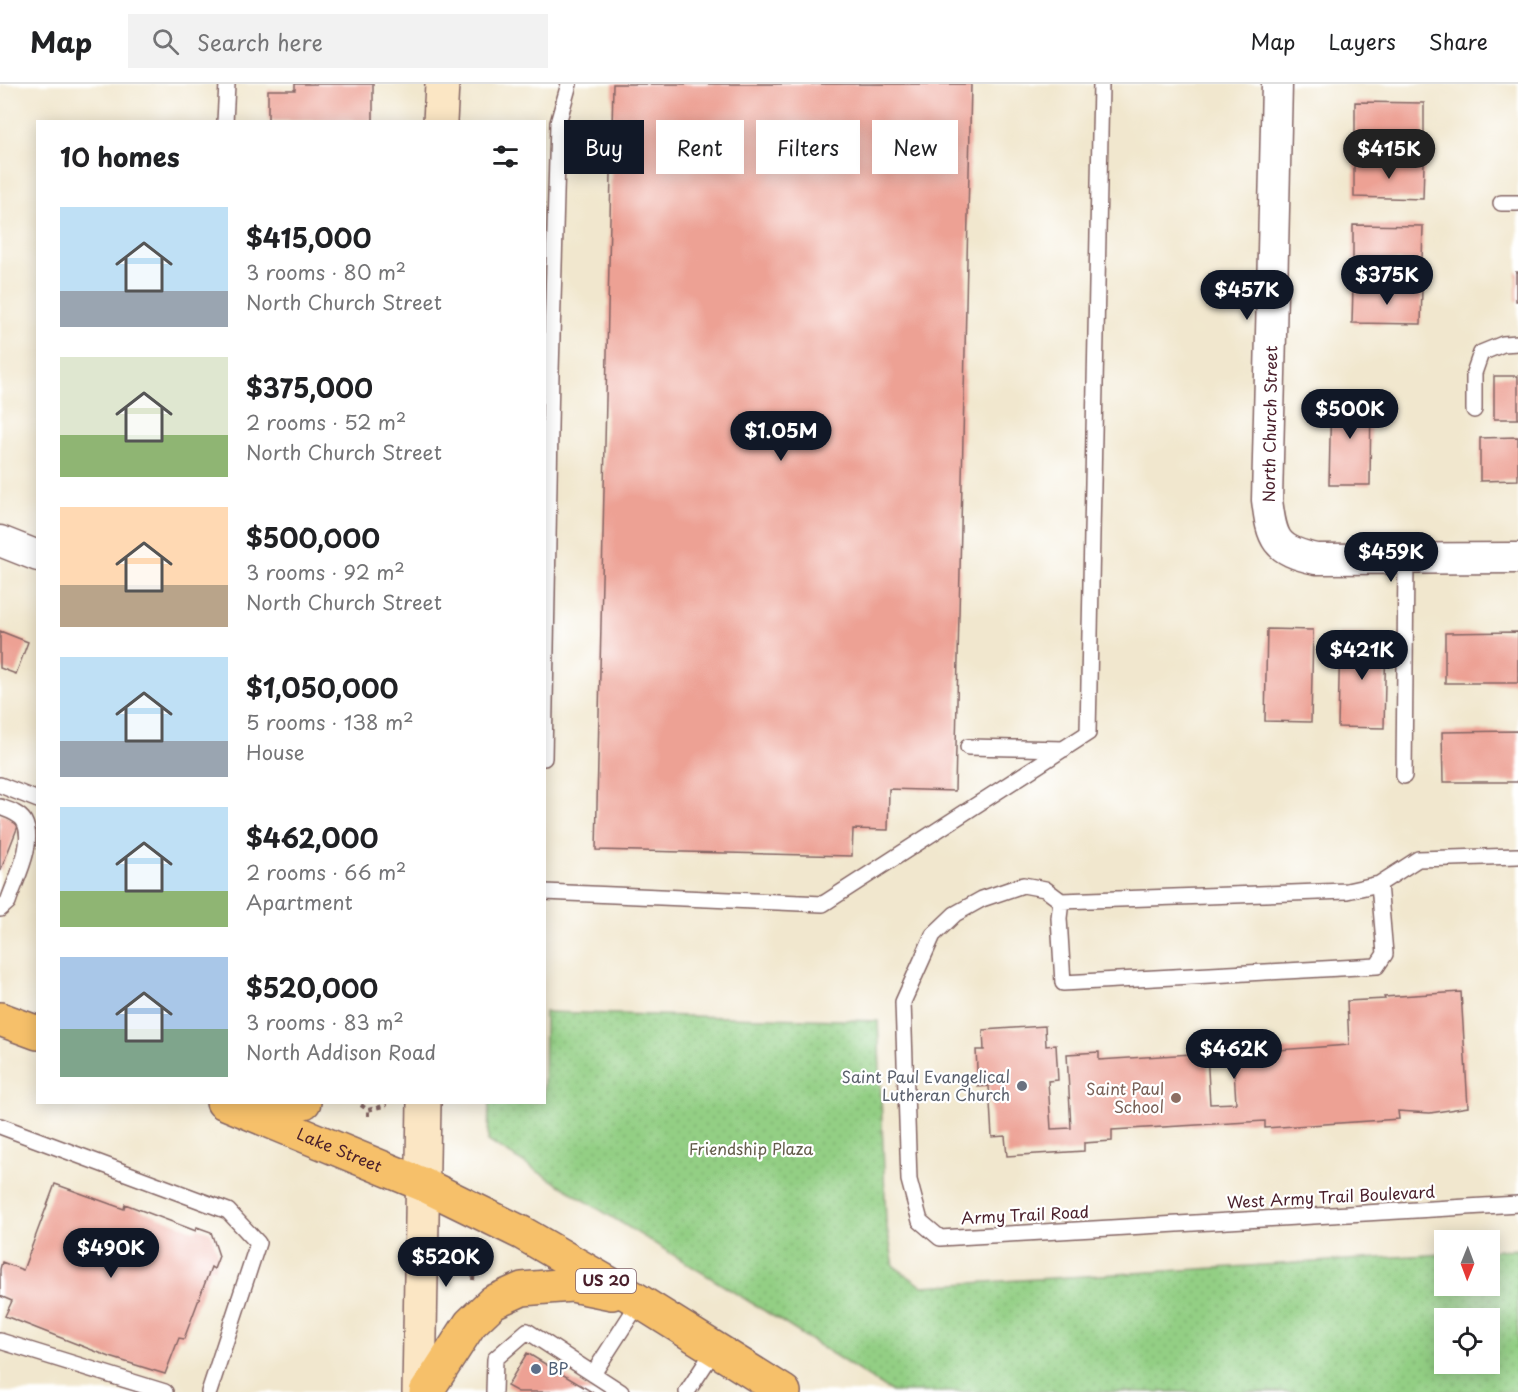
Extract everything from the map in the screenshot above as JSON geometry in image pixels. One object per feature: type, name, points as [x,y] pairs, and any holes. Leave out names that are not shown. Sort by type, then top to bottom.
[{"type":"main road","points":[[1,1025],[36,1033]]},
{"type":"main road","points":[[240,1107],[278,1104]]},
{"type":"main road","name":"Lake Street","points":[[240,1107],[422,1184]]},
{"type":"main road","name":"US 20","points":[[422,1184],[522,1233],[637,1299],[783,1392]]},
{"type":"main road","points":[[426,1392],[470,1324],[493,1302],[522,1289],[572,1285],[637,1299]]},
{"type":"street","points":[[440,120],[442,84]]},
{"type":"street","name":"North Church Street","points":[[1277,84],[1267,500],[1270,526],[1280,545],[1297,555],[1316,559],[1406,559]]},
{"type":"street","points":[[0,541],[36,555]]},
{"type":"street","points":[[1406,559],[1518,558]]},
{"type":"street","points":[[419,1392],[423,1104]]},
{"type":"lane","points":[[225,120],[226,84]]},
{"type":"lane","points":[[546,565],[548,372],[558,123],[564,94],[569,84]]},
{"type":"lane","points":[[546,892],[823,904],[1088,733],[1101,84]]},
{"type":"lane","points":[[1501,203],[1518,203]]},
{"type":"lane","points":[[1473,410],[1474,374],[1481,353],[1503,344],[1518,344]]},
{"type":"lane","points":[[1404,776],[1406,559]]},
{"type":"lane","points":[[968,747],[1064,749]]},
{"type":"lane","points":[[0,785],[36,799]]},
{"type":"lane","points":[[0,807],[13,811],[24,820],[29,843],[8,902],[0,909]]},
{"type":"lane","points":[[1379,884],[1385,954],[1377,966],[1063,983],[1059,918],[1061,902],[1347,891],[1379,884],[1418,859],[1518,856]]},
{"type":"lane","name":"Army Trail Road","points":[[1061,902],[1045,889],[1023,885],[982,899],[955,914],[933,935],[903,1002],[909,1179],[920,1221],[940,1238],[1146,1226]]},
{"type":"lane","points":[[0,1126],[228,1211],[258,1243],[209,1392]]},
{"type":"lane","name":"West Army Trail Boulevard","points":[[1146,1226],[1518,1204]]},
{"type":"lane","points":[[593,1374],[637,1299]]},
{"type":"lane","points":[[494,1392],[495,1359],[527,1331],[621,1392]]},
{"type":"lane","points":[[0,1341],[159,1391]]},
{"type":"lane","points":[[687,1392],[715,1349]]},
{"type":"path","points":[[361,1106],[368,1110],[387,1105]]},
{"type":"path","points":[[368,1110],[368,1116]]},
{"type":"path","points":[[458,1260],[473,1269],[476,1251]]},
{"type":"green space","name":"Friendship Plaza","points":[[546,1012],[878,1021],[886,1222],[894,1266],[922,1286],[1434,1255],[1434,1296],[1500,1296],[1500,1250],[1518,1249],[1518,1392],[892,1392],[488,1141],[489,1104],[546,1104]]},
{"type":"building","points":[[295,84],[373,84],[373,120],[268,120],[268,90],[295,90]]},
{"type":"building","points":[[613,84],[971,84],[955,791],[889,789],[888,830],[853,829],[852,856],[596,850],[611,174],[644,174],[644,120],[612,120]]},
{"type":"building","points":[[1355,102],[1424,103],[1424,138],[1355,138]]},
{"type":"building","points":[[1354,162],[1424,163],[1423,199],[1354,197]]},
{"type":"building","points":[[1353,225],[1423,226],[1422,261],[1353,260]]},
{"type":"building","points":[[1516,272],[1518,272],[1518,301],[1516,301]]},
{"type":"building","points":[[1353,287],[1422,288],[1421,324],[1352,323]]},
{"type":"building","points":[[1494,376],[1518,376],[1518,419],[1494,419]]},
{"type":"building","points":[[1331,395],[1371,395],[1370,485],[1329,485]]},
{"type":"building","points":[[1518,437],[1518,480],[1480,481],[1480,438]]},
{"type":"building","points":[[1267,629],[1313,630],[1311,722],[1265,721]]},
{"type":"building","points":[[0,631],[28,642],[16,674],[0,668]]},
{"type":"building","points":[[1518,632],[1518,683],[1445,683],[1445,633]]},
{"type":"building","points":[[1340,634],[1386,635],[1384,728],[1338,727]]},
{"type":"building","points":[[1518,731],[1518,782],[1443,782],[1442,732]]},
{"type":"building","points":[[0,814],[20,821],[0,872]]},
{"type":"building","points":[[1461,992],[1468,1107],[1430,1113],[1398,1111],[1399,1119],[1265,1128],[1265,1121],[1112,1130],[1112,1141],[1084,1143],[1084,1151],[1007,1156],[1005,1136],[992,1137],[989,1086],[978,1087],[976,1050],[984,1050],[983,1030],[1045,1026],[1046,1046],[1056,1045],[1058,1080],[1048,1081],[1051,1129],[1071,1128],[1067,1054],[1099,1052],[1099,1060],[1207,1053],[1210,1104],[1236,1103],[1233,1053],[1349,1045],[1347,1001]]},
{"type":"building","points":[[55,1184],[124,1209],[125,1204],[196,1231],[197,1227],[211,1232],[219,1256],[214,1269],[211,1267],[184,1339],[179,1338],[165,1374],[110,1357],[5,1316],[12,1301],[0,1296],[2,1262],[23,1270]]},
{"type":"building","name":"BP","points":[[527,1353],[592,1392],[518,1392],[507,1386]]},
{"type":"place","name":"Saint Paul Evangelical Lutheran Church","points":[[1022,1086]]},
{"type":"place","name":"Saint Paul School","points":[[1176,1098]]},
{"type":"place","name":"BP","points":[[536,1369]]}]
